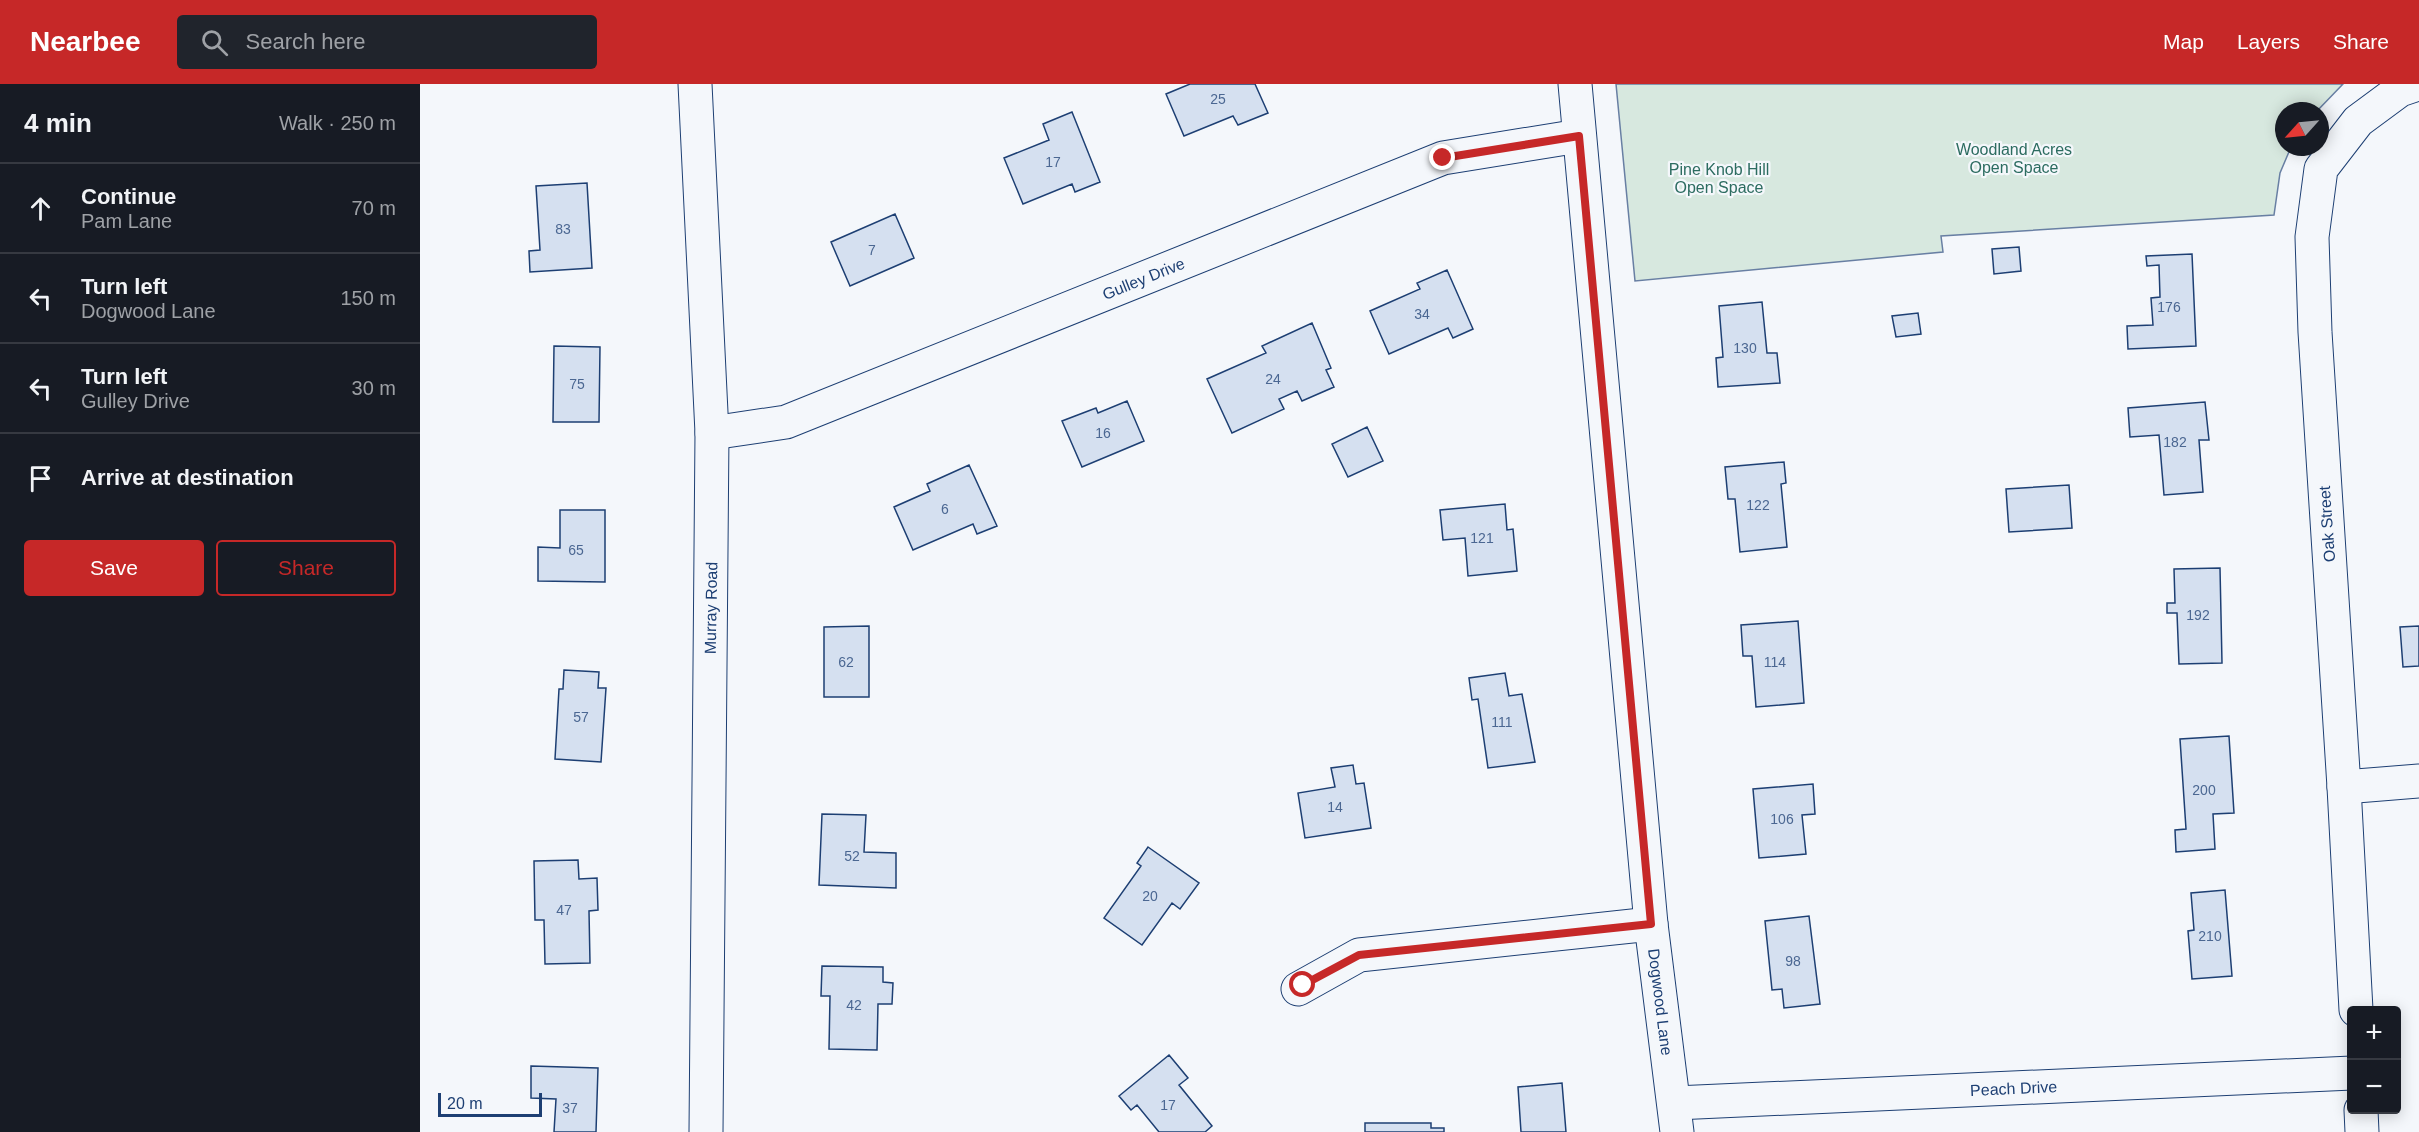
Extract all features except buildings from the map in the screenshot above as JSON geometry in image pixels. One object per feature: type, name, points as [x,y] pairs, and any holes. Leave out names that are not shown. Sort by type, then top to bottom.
[{"type":"street","name":"Murray Road","points":[[695,84],[712,433],[706,1132]]},
{"type":"street","name":"Dogwood Lane","points":[[1575,84],[1651,924],[1676,1118]]},
{"type":"street","name":"Oak Street","points":[[2356,1006],[2315,332],[2312,237],[2321,169],[2358,121],[2400,90],[2418,84]]},
{"type":"street","name":"Gulley Drive","points":[[712,433],[786,422],[1443,158],[1579,136]]},
{"type":"street","points":[[2344,787],[2419,781]]},
{"type":"street","points":[[1298,989],[1359,955],[1651,924]]},
{"type":"street","name":"Peach Drive","points":[[1676,1118],[2347,1074]]},
{"type":"street","points":[[2361,1114],[2362,1132]]},
{"type":"green space","points":[[1616,84],[2343,84],[2326,102],[2275,102],[2275,156],[2287,156],[2280,173],[2274,215],[1941,236],[1943,252],[1635,281]]},
{"type":"route","points":[[1303,985],[1359,955],[1651,924],[1579,136],[1443,158]]},
{"type":"park label","name":"Woodland Acres Open Space","points":[[2014,158]]},
{"type":"park label","name":"Pine Knob Hill Open Space","points":[[1719,178]]}]
